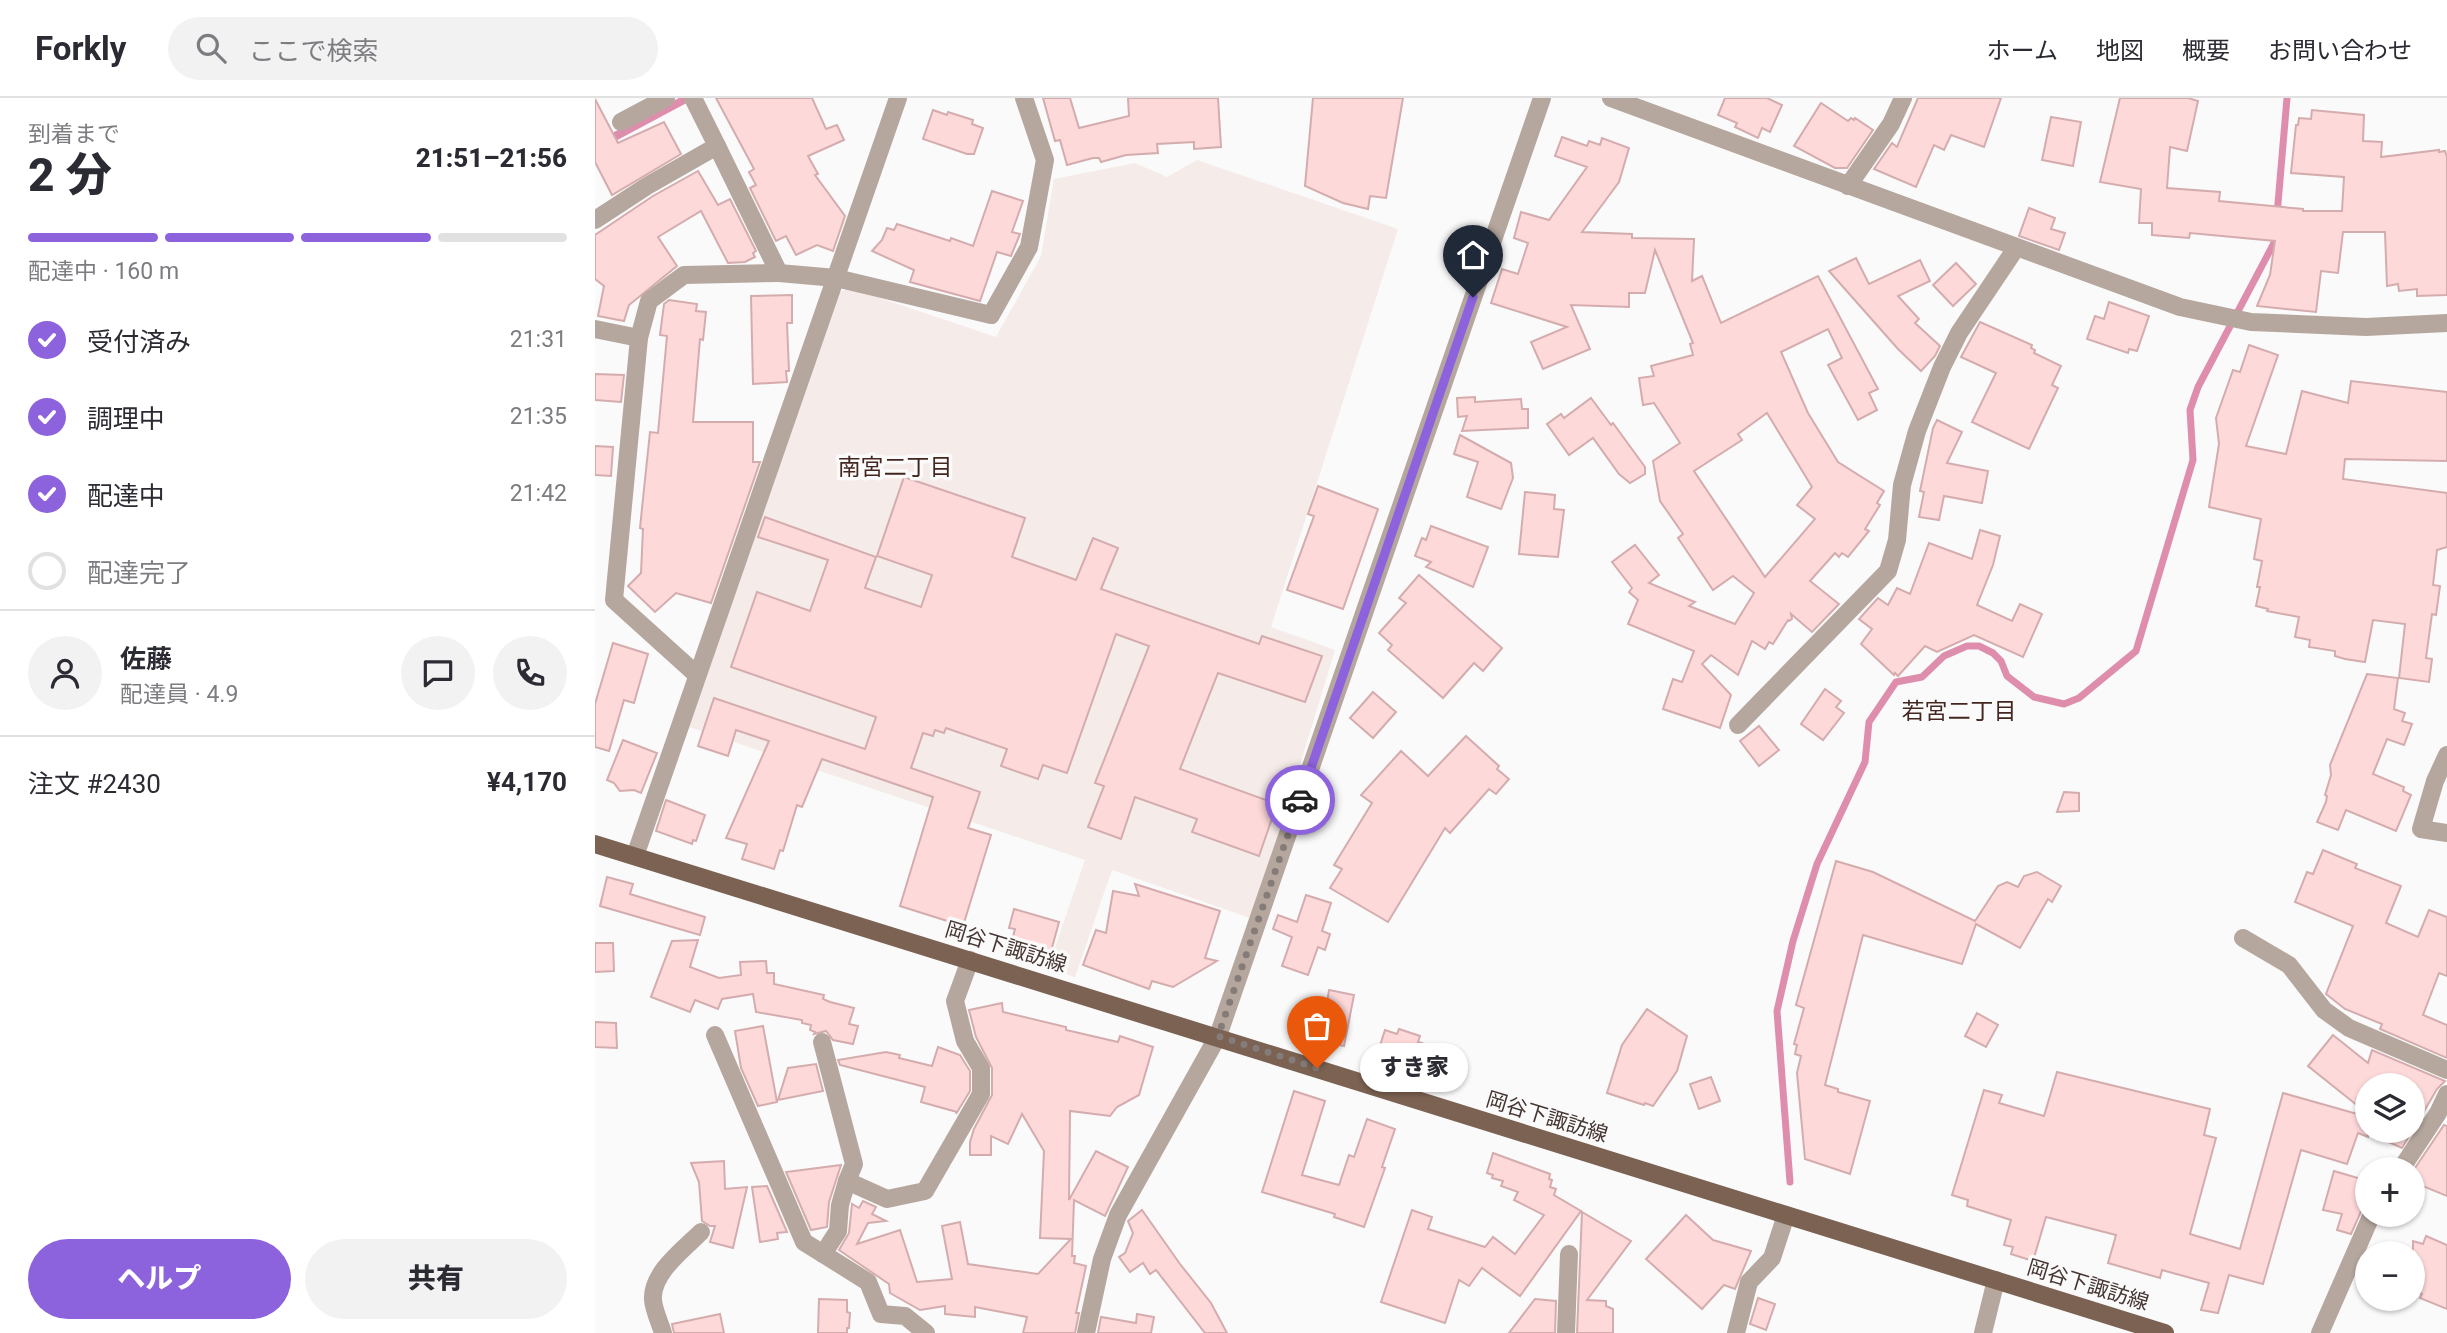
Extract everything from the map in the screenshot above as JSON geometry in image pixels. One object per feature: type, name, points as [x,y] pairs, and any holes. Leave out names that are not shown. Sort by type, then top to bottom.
[{"type":"main road","name":"岡谷下諏訪線","points":[[595,844],[2165,1333]]},
{"type":"street","points":[[621,121],[666,98]]},
{"type":"street","points":[[635,856],[898,98]]},
{"type":"street","points":[[697,675],[614,600],[639,338],[649,301],[684,275],[779,273],[837,278],[991,315],[1029,247],[1045,160],[1024,98]]},
{"type":"street","points":[[1087,1333],[1103,1259],[1118,1215],[1218,1036],[1542,98]]},
{"type":"street","points":[[1611,98],[2180,307],[2251,322],[2367,327],[2447,323]]},
{"type":"street","points":[[1847,186],[1891,124],[1903,98]]},
{"type":"street","points":[[694,99],[779,273]]},
{"type":"street","points":[[595,219],[717,146]]},
{"type":"street","points":[[1738,725],[1888,571],[1897,540],[1902,485],[1917,431],[1937,380],[1959,333],[2016,248]]},
{"type":"street","points":[[595,329],[639,338]]},
{"type":"street","points":[[2447,755],[2435,781],[2421,829],[2447,833]]},
{"type":"street","points":[[2243,938],[2289,965],[2325,1010],[2349,1028],[2447,1070]]},
{"type":"street","points":[[847,1181],[887,1199],[925,1191],[981,1094],[981,1068],[965,1041],[955,1000],[970,960]]},
{"type":"street","points":[[715,1035],[804,1242],[868,1282],[881,1314],[905,1316],[926,1333]]},
{"type":"street","points":[[822,1042],[854,1164],[839,1205],[838,1230],[823,1254]]},
{"type":"street","points":[[2409,1157],[2438,1114],[2447,1094]]},
{"type":"street","points":[[1736,1333],[1749,1282],[1772,1258],[1786,1215]]},
{"type":"street","points":[[2320,1333],[2366,1227]]},
{"type":"street","points":[[663,1333],[653,1300],[656,1283],[701,1232]]},
{"type":"street","points":[[1566,1333],[1569,1254]]},
{"type":"street","points":[[1983,1333],[1996,1280]]},
{"type":"shaded area","points":[[679,98],[696,98],[595,152],[595,142]]},
{"type":"shaded area","points":[[1197,160],[1398,229],[1271,627],[1335,650],[1253,919],[1112,870],[1075,977],[1048,968],[1085,860],[689,727],[840,292],[850,288],[996,337],[1041,256],[1054,179],[1135,163],[1167,177]]},
{"type":"building","points":[[716,98],[812,98],[826,129],[837,125],[844,140],[808,156],[818,174],[815,175],[845,216],[833,251],[817,245],[796,255],[786,236],[776,241],[750,188],[756,185],[749,172],[754,169]]},
{"type":"building","points":[[1043,98],[1070,98],[1079,128],[1129,116],[1128,98],[1218,98],[1221,147],[1194,149],[1194,142],[1157,144],[1158,153],[1126,155],[1101,162],[1099,158],[1093,158],[1067,165],[1060,140],[1055,141]]},
{"type":"building","points":[[1313,98],[1403,98],[1386,198],[1370,196],[1368,209],[1343,203],[1305,186]]},
{"type":"building","points":[[1725,98],[1767,98],[1782,105],[1770,132],[1762,128],[1758,138],[1735,127],[1737,123],[1718,115]]},
{"type":"building","points":[[1918,98],[2001,98],[1984,147],[1951,135],[1944,150],[1934,145],[1916,187],[1874,169],[1892,143],[1897,147]]},
{"type":"building","points":[[2120,98],[2188,98],[2198,101],[2187,151],[2170,147],[2167,188],[2220,192],[2219,201],[2303,211],[2342,211],[2344,177],[2291,173],[2296,125],[2299,118],[2311,119],[2312,110],[2364,115],[2363,141],[2382,142],[2381,157],[2445,151],[2447,295],[2417,296],[2417,289],[2399,291],[2398,284],[2387,286],[2385,232],[2343,232],[2338,273],[2321,271],[2316,312],[2257,306],[2270,275],[2275,241],[2190,233],[2189,238],[2152,235],[2152,223],[2139,223],[2141,189],[2100,182]]},
{"type":"building","points":[[595,99],[618,143],[664,122],[681,154],[612,195],[595,162]]},
{"type":"building","points":[[1821,103],[1848,121],[1855,118],[1873,130],[1847,168],[1835,168],[1794,146]]},
{"type":"building","points":[[933,110],[973,120],[972,124],[983,128],[974,154],[923,139]]},
{"type":"building","points":[[2051,117],[2081,122],[2073,166],[2042,160]]},
{"type":"building","points":[[1562,137],[1587,146],[1589,141],[1600,145],[1602,138],[1629,148],[1619,182],[1582,232],[1632,234],[1632,238],[1694,239],[1692,281],[1702,276],[1721,323],[1818,276],[1878,389],[1869,393],[1877,410],[1858,420],[1828,365],[1842,358],[1828,329],[1781,352],[1808,413],[1838,462],[1884,491],[1877,503],[1880,505],[1865,529],[1869,531],[1848,557],[1842,553],[1839,557],[1835,553],[1810,581],[1839,604],[1812,632],[1791,614],[1792,619],[1788,620],[1773,644],[1769,642],[1765,649],[1752,641],[1738,675],[1711,655],[1702,664],[1731,695],[1720,728],[1663,709],[1673,679],[1682,682],[1694,651],[1628,624],[1638,600],[1629,592],[1632,588],[1612,562],[1635,545],[1659,575],[1649,583],[1695,602],[1689,606],[1735,624],[1754,593],[1733,576],[1713,590],[1678,538],[1683,534],[1660,501],[1653,461],[1680,443],[1654,403],[1643,405],[1639,378],[1654,376],[1651,366],[1693,355],[1690,344],[1693,343],[1655,250],[1645,293],[1629,293],[1629,307],[1571,305],[1590,349],[1543,369],[1531,342],[1567,327],[1491,303],[1502,269],[1518,274],[1528,243],[1514,238],[1521,212],[1549,220],[1587,167],[1555,156]],"holes":[[[1767,413],[1812,487],[1797,505],[1815,519],[1765,577],[1694,471],[1742,440],[1738,434]]]},
{"type":"building","points":[[698,171],[718,205],[730,199],[756,251],[753,253],[755,257],[745,262],[728,263],[701,211],[658,237],[677,266],[629,305],[624,321],[598,316],[604,286],[595,279],[595,235],[653,196]]},
{"type":"building","points":[[992,191],[1023,201],[1012,232],[1020,234],[1011,256],[997,252],[980,301],[910,282],[914,270],[872,251],[882,240],[887,228],[894,230],[897,224],[973,246]]},
{"type":"building","points":[[2029,208],[2055,218],[2051,229],[2065,233],[2059,250],[2019,236]]},
{"type":"building","points":[[1856,258],[1869,284],[1920,260],[1930,281],[1898,296],[1919,319],[1915,323],[1940,346],[1921,371],[1829,271]]},
{"type":"building","points":[[1956,263],[1976,284],[1953,306],[1933,285]]},
{"type":"building","points":[[792,295],[792,323],[787,323],[787,382],[753,384],[751,296]]},
{"type":"building","points":[[669,300],[697,304],[696,311],[706,312],[703,340],[700,339],[693,422],[753,422],[753,462],[760,462],[711,603],[676,593],[655,612],[628,586],[641,573],[643,529],[640,528],[644,489],[650,432],[658,433],[667,336],[660,335],[664,304]]},
{"type":"building","points":[[2109,302],[2149,316],[2137,351],[2129,349],[2128,353],[2087,339],[2095,316],[2104,319]]},
{"type":"building","points":[[1980,322],[2032,345],[2034,353],[2061,366],[2052,385],[2058,388],[2029,449],[1972,422],[1996,373],[1961,357]]},
{"type":"building","points":[[2249,345],[2278,355],[2246,446],[2286,454],[2302,391],[2348,403],[2351,381],[2447,392],[2447,461],[2345,459],[2343,479],[2447,493],[2447,547],[2437,550],[2433,585],[2440,586],[2436,615],[2432,614],[2426,658],[2432,659],[2429,682],[2399,678],[2405,624],[2373,620],[2365,662],[2335,656],[2335,651],[2309,647],[2310,640],[2295,637],[2299,617],[2267,611],[2268,609],[2256,606],[2262,561],[2254,559],[2261,519],[2209,507],[2219,444],[2216,418],[2233,370],[2240,372]]},
{"type":"building","points":[[595,374],[624,375],[621,402],[595,400]]},
{"type":"building","points":[[1475,397],[1475,402],[1521,399],[1522,409],[1528,409],[1528,428],[1462,431],[1467,416],[1458,417],[1457,398]]},
{"type":"building","points":[[1591,398],[1645,467],[1645,474],[1630,483],[1619,474],[1593,438],[1569,455],[1547,424],[1561,414],[1564,418]]},
{"type":"building","points":[[1937,420],[1962,432],[1947,463],[1988,471],[1982,503],[1944,496],[1939,520],[1919,517],[1924,492],[1920,491]]},
{"type":"building","points":[[1460,435],[1511,463],[1513,478],[1501,509],[1467,497],[1478,462],[1454,454]]},
{"type":"building","points":[[595,446],[613,447],[611,476],[595,475]]},
{"type":"building","points":[[904,477],[1025,518],[1012,557],[1076,580],[1093,538],[1118,548],[1101,589],[1259,644],[1262,636],[1322,656],[1305,702],[1218,673],[1180,769],[1277,804],[1259,856],[1192,832],[1197,819],[1135,797],[1121,839],[1088,827],[1104,786],[1095,783],[1149,646],[1116,634],[1067,773],[1043,765],[1038,779],[1001,766],[1007,749],[946,728],[944,733],[935,730],[933,736],[923,733],[911,768],[980,792],[968,828],[991,835],[963,926],[900,906],[933,797],[822,759],[802,807],[797,805],[783,851],[780,850],[774,869],[742,859],[747,844],[726,838],[769,741],[736,730],[728,756],[698,746],[714,698],[865,749],[876,717],[731,667],[757,592],[810,611],[828,560],[758,537],[765,517],[876,557],[865,588],[921,607],[932,575],[877,556]]},
{"type":"building","points":[[1318,486],[1378,509],[1343,609],[1287,590],[1314,516],[1308,514]]},
{"type":"building","points":[[1525,492],[1555,495],[1554,509],[1564,510],[1558,557],[1519,554]]},
{"type":"building","points":[[1431,526],[1488,547],[1473,587],[1426,567],[1431,562],[1415,556],[1422,538],[1426,540]]},
{"type":"building","points":[[1980,530],[2000,536],[1993,565],[1977,605],[2012,621],[2020,604],[2042,614],[2023,657],[1974,635],[1937,652],[1925,646],[1898,676],[1895,673],[1894,675],[1861,644],[1872,629],[1859,619],[1878,598],[1888,605],[1897,588],[1910,594],[1929,543],[1972,559]]},
{"type":"building","points":[[1419,575],[1502,648],[1483,671],[1474,663],[1443,698],[1388,650],[1392,645],[1379,633],[1406,603],[1399,598]]},
{"type":"building","points":[[613,643],[648,654],[634,703],[624,700],[609,751],[595,747],[595,704]]},
{"type":"building","points":[[2367,674],[2398,678],[2394,709],[2405,713],[2402,721],[2412,724],[2404,745],[2387,739],[2373,774],[2404,787],[2403,791],[2411,795],[2396,831],[2346,810],[2338,830],[2317,822],[2326,802],[2330,765]]},
{"type":"building","points":[[1825,689],[1841,701],[1836,707],[1844,713],[1823,740],[1801,724]]},
{"type":"building","points":[[1373,692],[1396,712],[1373,738],[1350,718]]},
{"type":"building","points":[[1759,726],[1779,750],[1759,766],[1740,741]]},
{"type":"building","points":[[1466,736],[1499,766],[1497,769],[1509,779],[1496,794],[1489,789],[1450,833],[1445,828],[1388,922],[1330,888],[1342,869],[1334,865],[1372,803],[1361,795],[1401,751],[1428,776]]},
{"type":"building","points":[[623,740],[657,753],[641,793],[634,790],[620,791],[614,783],[607,780]]},
{"type":"building","points":[[2064,792],[2079,793],[2079,811],[2057,812]]},
{"type":"building","points":[[666,800],[705,815],[696,841],[693,840],[692,844],[656,831]]},
{"type":"building","points":[[2323,850],[2357,864],[2355,868],[2401,886],[2386,923],[2418,937],[2429,910],[2447,917],[2447,976],[2439,973],[2423,1015],[2447,1025],[2447,1058],[2380,1029],[2382,1024],[2345,1009],[2326,994],[2353,926],[2295,902],[2307,872],[2313,874]]},
{"type":"building","points":[[1836,861],[1873,872],[1975,921],[1998,886],[2007,882],[2018,887],[2024,876],[2037,872],[2061,886],[2052,902],[2048,899],[2020,948],[1976,924],[1962,964],[1863,935],[1825,1085],[1838,1089],[1838,1092],[1870,1101],[1850,1174],[1805,1159],[1797,1073],[1801,1056],[1795,1054],[1797,1045],[1794,1044],[1804,1008],[1796,1005]]},
{"type":"building","points":[[607,877],[633,884],[630,894],[705,917],[700,935],[600,906]]},
{"type":"building","points":[[1135,884],[1220,911],[1205,958],[1217,961],[1173,987],[1152,981],[1149,989],[1083,965],[1096,930],[1106,933],[1113,891],[1139,896]]},
{"type":"building","points":[[1306,895],[1331,903],[1322,931],[1330,934],[1325,950],[1318,947],[1308,975],[1282,966],[1292,937],[1273,929],[1278,915],[1297,922]]},
{"type":"building","points":[[1014,909],[1059,922],[1050,955],[1011,944],[1015,929],[1009,928]]},
{"type":"building","points":[[698,940],[690,967],[719,978],[741,975],[740,962],[766,961],[767,973],[774,973],[774,984],[824,995],[823,999],[854,1008],[849,1024],[858,1026],[853,1044],[833,1040],[826,1031],[814,1034],[815,1032],[810,1030],[811,1025],[802,1023],[802,1020],[756,1012],[753,994],[722,999],[718,1009],[695,1000],[690,1012],[651,997],[672,941]]},
{"type":"building","points":[[595,943],[613,943],[614,971],[595,972]]},
{"type":"building","points":[[1329,990],[1354,995],[1344,1046],[1321,1041]]},
{"type":"building","points":[[1002,1003],[1003,1012],[1118,1042],[1120,1036],[1153,1047],[1139,1095],[1117,1107],[1110,1116],[1070,1111],[1069,1200],[1096,1151],[1128,1167],[1105,1216],[1074,1200],[1072,1256],[1075,1256],[1074,1263],[1086,1266],[1076,1313],[1079,1313],[1075,1333],[1023,1333],[1027,1317],[975,1307],[975,1317],[945,1314],[945,1306],[920,1310],[890,1293],[889,1284],[839,1250],[849,1233],[852,1204],[859,1208],[863,1201],[876,1207],[872,1214],[886,1221],[868,1223],[857,1244],[900,1230],[917,1282],[952,1279],[942,1226],[960,1222],[968,1264],[1038,1274],[1071,1239],[1040,1238],[1044,1151],[1022,1114],[1008,1144],[991,1136],[991,1155],[970,1155],[974,1129],[992,1095],[992,1068],[976,1037],[969,1010]]},
{"type":"building","points":[[1647,1009],[1687,1036],[1677,1071],[1653,1106],[1607,1093],[1622,1045]]},
{"type":"building","points":[[1977,1013],[1998,1025],[1986,1047],[1965,1036]]},
{"type":"building","points":[[595,1022],[616,1023],[617,1048],[595,1047]]},
{"type":"building","points":[[763,1026],[777,1102],[758,1106],[741,1068],[735,1031]]},
{"type":"building","points":[[1399,1029],[1420,1036],[1418,1042],[1422,1043],[1415,1062],[1379,1049],[1385,1030],[1397,1034]]},
{"type":"building","points":[[2333,1035],[2368,1063],[2372,1050],[2445,1081],[2425,1110],[2425,1073],[2355,1073],[2355,1104],[2308,1066]]},
{"type":"building","points":[[938,1047],[960,1055],[970,1071],[970,1091],[956,1114],[957,1112],[921,1102],[925,1087],[840,1065],[838,1060],[886,1052],[932,1066]]},
{"type":"building","points":[[816,1064],[823,1091],[778,1100],[788,1068]]},
{"type":"building","points":[[2057,1072],[2210,1109],[2204,1135],[2216,1138],[2190,1234],[2240,1249],[2283,1093],[2355,1113],[2355,1141],[2347,1164],[2301,1150],[2263,1284],[2229,1275],[2218,1313],[2201,1310],[2209,1283],[2162,1270],[2160,1278],[2108,1263],[2116,1235],[2046,1217],[2033,1261],[2011,1254],[2013,1247],[2004,1245],[2011,1220],[1967,1206],[1968,1200],[1952,1195],[1984,1090],[2002,1095],[1999,1103],[2044,1116]]},
{"type":"building","points":[[1711,1077],[1720,1101],[1699,1109],[1690,1084]]},
{"type":"building","points":[[1294,1091],[1325,1101],[1302,1175],[1339,1185],[1349,1155],[1354,1157],[1367,1119],[1395,1129],[1382,1167],[1385,1168],[1364,1227],[1334,1217],[1335,1214],[1262,1192]]},
{"type":"building","points":[[2444,1125],[2447,1126],[2447,1196],[2425,1187],[2425,1157],[2422,1157]]},
{"type":"building","points":[[2391,1143],[2405,1143],[2402,1148]]},
{"type":"building","points":[[1493,1153],[1550,1174],[1550,1187],[1556,1189],[1554,1195],[1581,1211],[1520,1296],[1482,1268],[1469,1286],[1459,1280],[1445,1323],[1381,1302],[1412,1210],[1432,1217],[1428,1229],[1485,1247],[1493,1237],[1515,1254],[1544,1215],[1514,1200],[1518,1192],[1501,1186],[1503,1181],[1492,1178],[1493,1175],[1487,1173]]},
{"type":"building","points":[[724,1161],[725,1189],[747,1187],[733,1248],[710,1242],[715,1226],[702,1221],[699,1182],[691,1163]]},
{"type":"building","points":[[841,1165],[829,1202],[827,1227],[811,1230],[786,1172]]},
{"type":"building","points":[[2334,1171],[2355,1177],[2355,1225],[2351,1234],[2337,1230],[2342,1214],[2323,1210]]},
{"type":"building","points":[[767,1186],[787,1232],[777,1233],[778,1239],[760,1242],[752,1187]]},
{"type":"building","points":[[1142,1210],[1211,1303],[1227,1333],[1205,1333],[1156,1270],[1150,1274],[1143,1263],[1130,1272],[1119,1257],[1125,1253],[1133,1233],[1128,1221]]},
{"type":"building","points":[[1582,1212],[1631,1241],[1587,1300],[1606,1301],[1606,1306],[1613,1309],[1613,1333],[1577,1333]]},
{"type":"building","points":[[1686,1215],[1713,1240],[1751,1251],[1735,1289],[1724,1285],[1702,1309],[1646,1259]]},
{"type":"building","points":[[2426,1236],[2447,1245],[2447,1309],[2425,1300]]},
{"type":"building","points":[[1758,1298],[1775,1304],[1766,1330],[1750,1324]]},
{"type":"building","points":[[819,1299],[847,1300],[847,1312],[850,1313],[847,1333],[818,1333]]},
{"type":"building","points":[[1535,1299],[1556,1301],[1555,1333],[1509,1333]]},
{"type":"building","points":[[720,1314],[724,1333],[674,1333],[672,1324]]},
{"type":"building","points":[[1137,1314],[1154,1317],[1151,1333],[1098,1333],[1101,1317],[1136,1323]]},
{"type":"waterway","points":[[2277,215],[2287,98]]},
{"type":"waterway","points":[[1790,1182],[1777,1011],[1793,941],[1817,864],[1865,762],[1869,722],[1896,682],[1922,677],[1944,656],[1967,646],[1979,646],[1993,653],[2001,661],[2007,676],[2034,697],[2064,704],[2079,698],[2136,651],[2193,460],[2190,410],[2198,387],[2274,243],[2275,234]]},
{"type":"way so far","points":[[1300,800],[1218,1036],[1317,1068]]},
{"type":"place","name":"すき家","points":[[1317,1068]]},
{"type":"district","name":"南宮二丁目","points":[[895,467]]},
{"type":"district","name":"若宮二丁目","points":[[1959,711]]},
{"type":"route","points":[[1300,800],[1473,297]]}]
